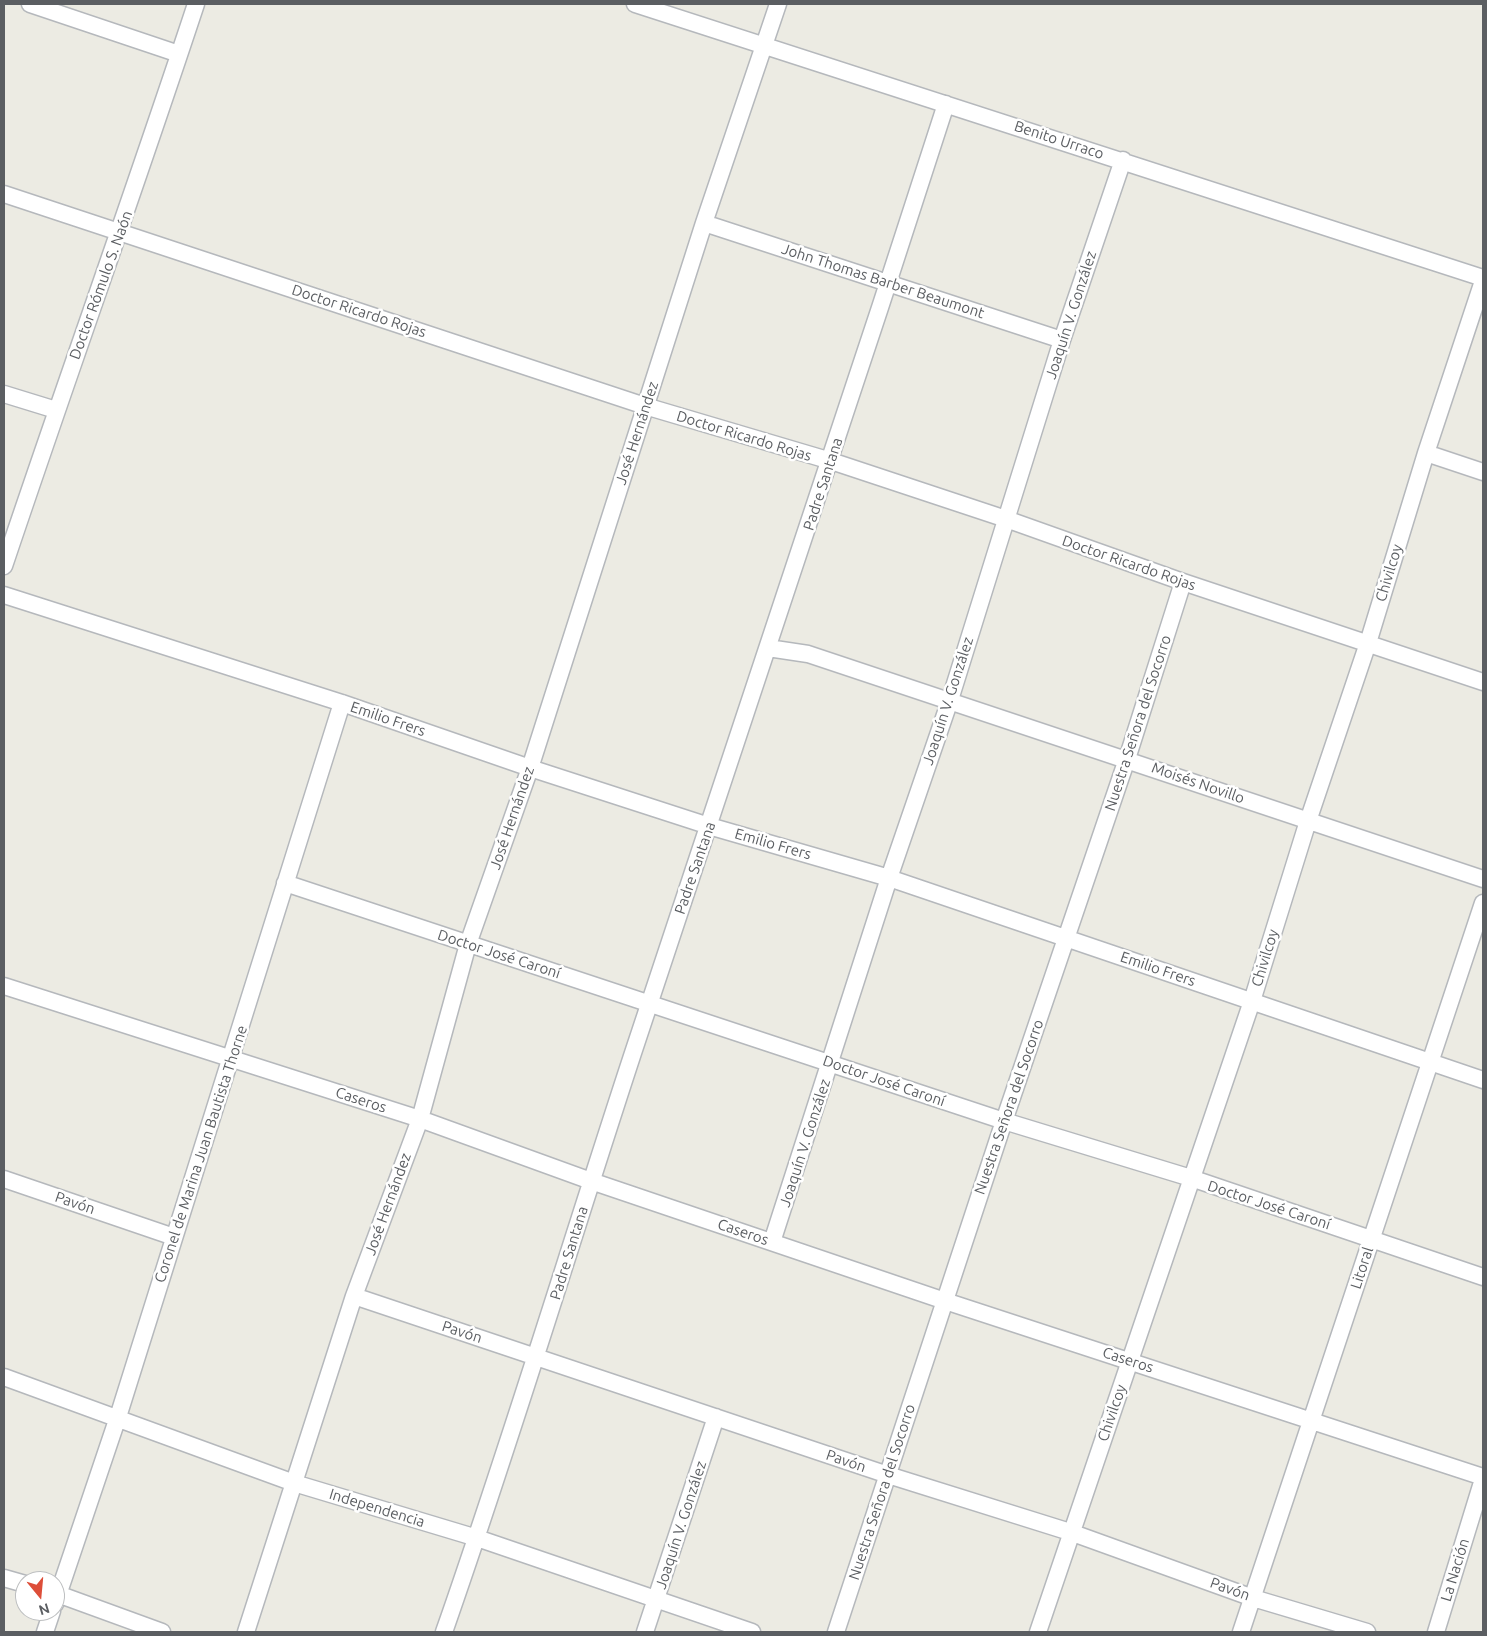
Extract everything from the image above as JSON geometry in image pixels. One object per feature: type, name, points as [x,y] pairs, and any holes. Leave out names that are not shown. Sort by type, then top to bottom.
[{"type":"street","points":[[30,4],[179,54]]},
{"type":"street","name":"Doctor Rómulo S. Naón","points":[[4,566],[56,410],[120,232],[196,4]]},
{"type":"street","name":"Benito Urraco","points":[[635,4],[1123,160],[1483,280]]},
{"type":"street","name":"José Hernández","points":[[246,1632],[354,1296],[420,1119],[468,944],[530,768],[704,223],[778,4]]},
{"type":"street","name":"Padre Santana","points":[[444,1632],[536,1357],[591,1181],[831,461],[946,104]]},
{"type":"street","name":"Joaquín V. González","points":[[772,1242],[889,878],[949,703],[1062,340],[1123,160]]},
{"type":"street","name":"Doctor Ricardo Rojas","points":[[4,194],[645,406],[831,461],[1006,519],[1183,582],[1483,682]]},
{"type":"street","name":"John Thomas Barber Beaumont","points":[[704,223],[1062,340]]},
{"type":"street","name":"Chivilcoy","points":[[1038,1632],[1070,1532],[1252,1001],[1308,821],[1368,643],[1426,453],[1483,280]]},
{"type":"street","points":[[4,394],[56,410]]},
{"type":"street","points":[[1426,453],[1483,472]]},
{"type":"street","name":"Nuestra Señora del Socorro","points":[[836,1632],[1004,1121],[1127,759],[1183,582]]},
{"type":"street","name":"Emilio Frers","points":[[4,596],[342,703],[530,768],[709,826],[889,878],[1483,1080]]},
{"type":"street","name":"Moisés Novillo","points":[[768,648],[808,654],[949,703],[1127,759],[1483,880]]},
{"type":"street","name":"Coronel de Marina Juan Bautista Thorne","points":[[65,1571],[118,1417],[342,703]]},
{"type":"street","name":"Doctor José Caroní","points":[[285,883],[1004,1121],[1191,1178],[1483,1278]]},
{"type":"street","name":"Litoral","points":[[1241,1632],[1483,903]]},
{"type":"street","name":"Caseros","points":[[4,986],[420,1119],[591,1181],[945,1301],[1130,1360],[1483,1478]]},
{"type":"street","name":"Pavón","points":[[4,1179],[174,1237]]},
{"type":"street","name":"Pavón","points":[[354,1296],[888,1475],[1070,1532],[1253,1598],[1367,1632]]},
{"type":"street","name":"Independencia","points":[[4,1377],[294,1482],[477,1538],[752,1632]]},
{"type":"street","name":"Joaquín V. González","points":[[645,1632],[716,1417]]},
{"type":"street","name":"La Nación","points":[[1436,1632],[1483,1478]]},
{"type":"street","points":[[65,1600],[162,1632]]}]
